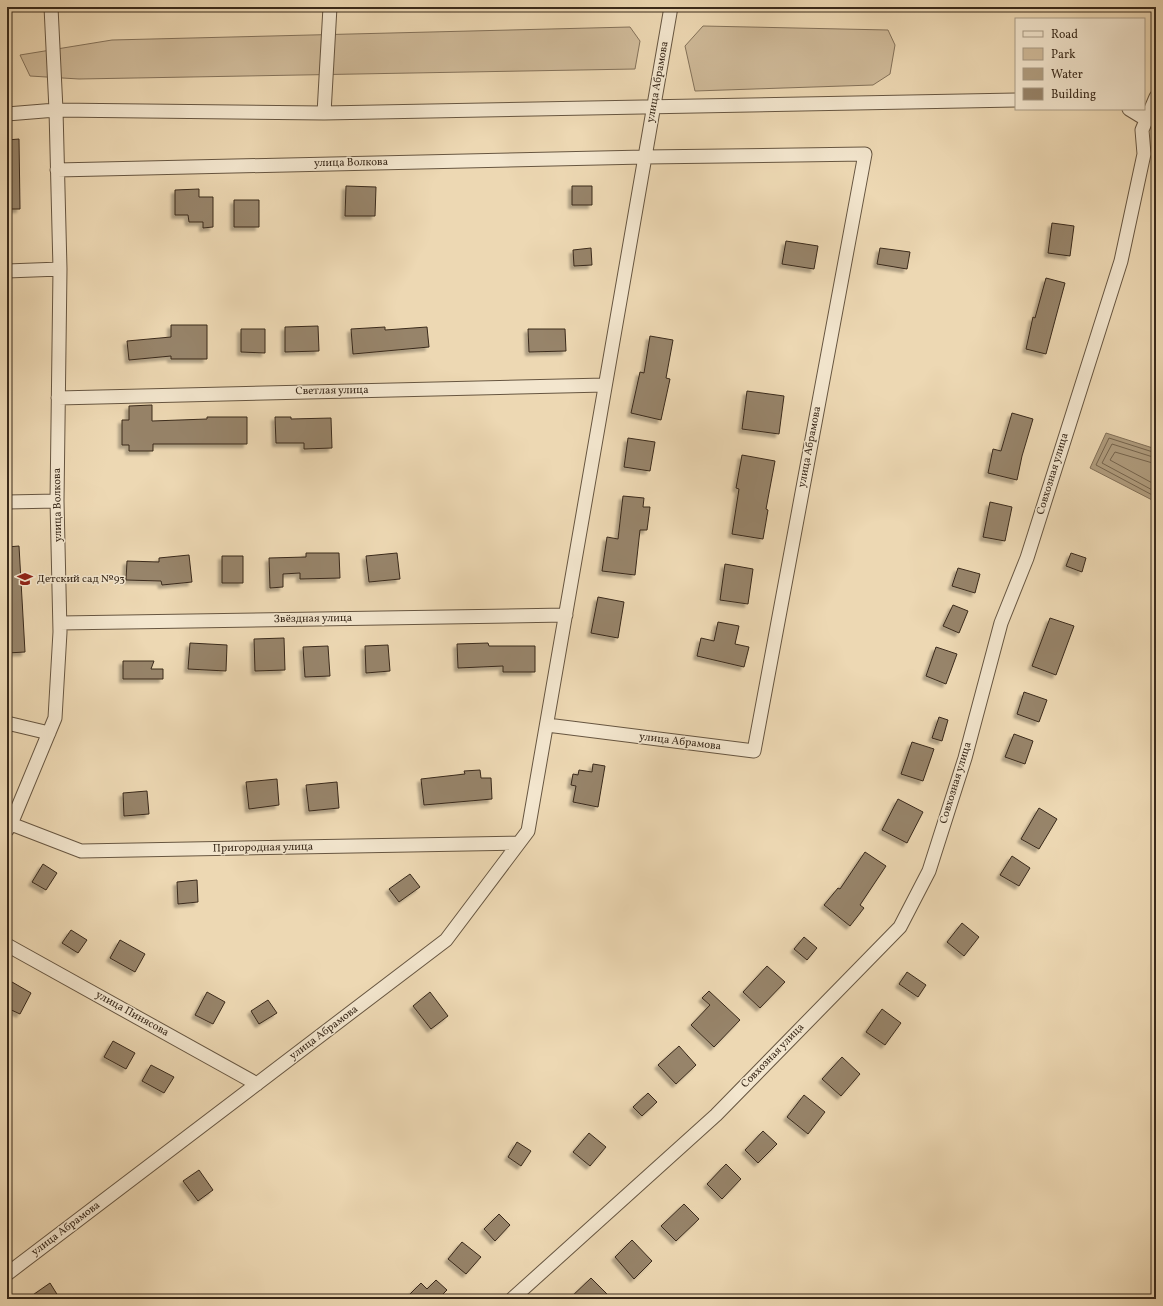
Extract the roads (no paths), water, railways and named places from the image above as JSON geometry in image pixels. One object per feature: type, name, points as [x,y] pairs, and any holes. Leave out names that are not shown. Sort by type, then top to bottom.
[{"type":"street","name":"улица Волкова","points":[[9,827],[55,718],[60,624],[57,500],[60,269],[56,110],[51,7]]},
{"type":"street","points":[[324,113],[330,7]]},
{"type":"street","name":"улица Абрамова","points":[[7,1274],[446,940],[528,831],[671,7]]},
{"type":"street","name":"Совхозная улица","points":[[512,1299],[716,1115],[900,927],[929,871],[965,758],[1001,623],[1028,558],[1121,261],[1144,154],[1142,130],[1156,96]]},
{"type":"street","points":[[7,114],[56,110],[324,113],[1015,100]]},
{"type":"street","points":[[1132,110],[1147,120]]},
{"type":"street","name":"улица Абрамова","points":[[547,725],[754,751],[865,154],[645,157]]},
{"type":"street","name":"улица Волкова","points":[[57,170],[645,157]]},
{"type":"street","points":[[7,271],[60,269]]},
{"type":"street","name":"Светлая улица","points":[[58,398],[606,385]]},
{"type":"street","points":[[7,502],[57,500]]},
{"type":"street","name":"Звёздная улица","points":[[60,624],[566,615]]},
{"type":"street","points":[[7,723],[49,733]]},
{"type":"street","name":"Пригородная улица","points":[[9,827],[81,851],[519,843]]},
{"type":"street","name":"улица Пинясова","points":[[7,945],[257,1084]]},
{"type":"water","points":[[1106,433],[1156,449],[1156,502],[1090,468]]},
{"type":"place","name":"Детский сад №93","points":[[25,579]]}]
